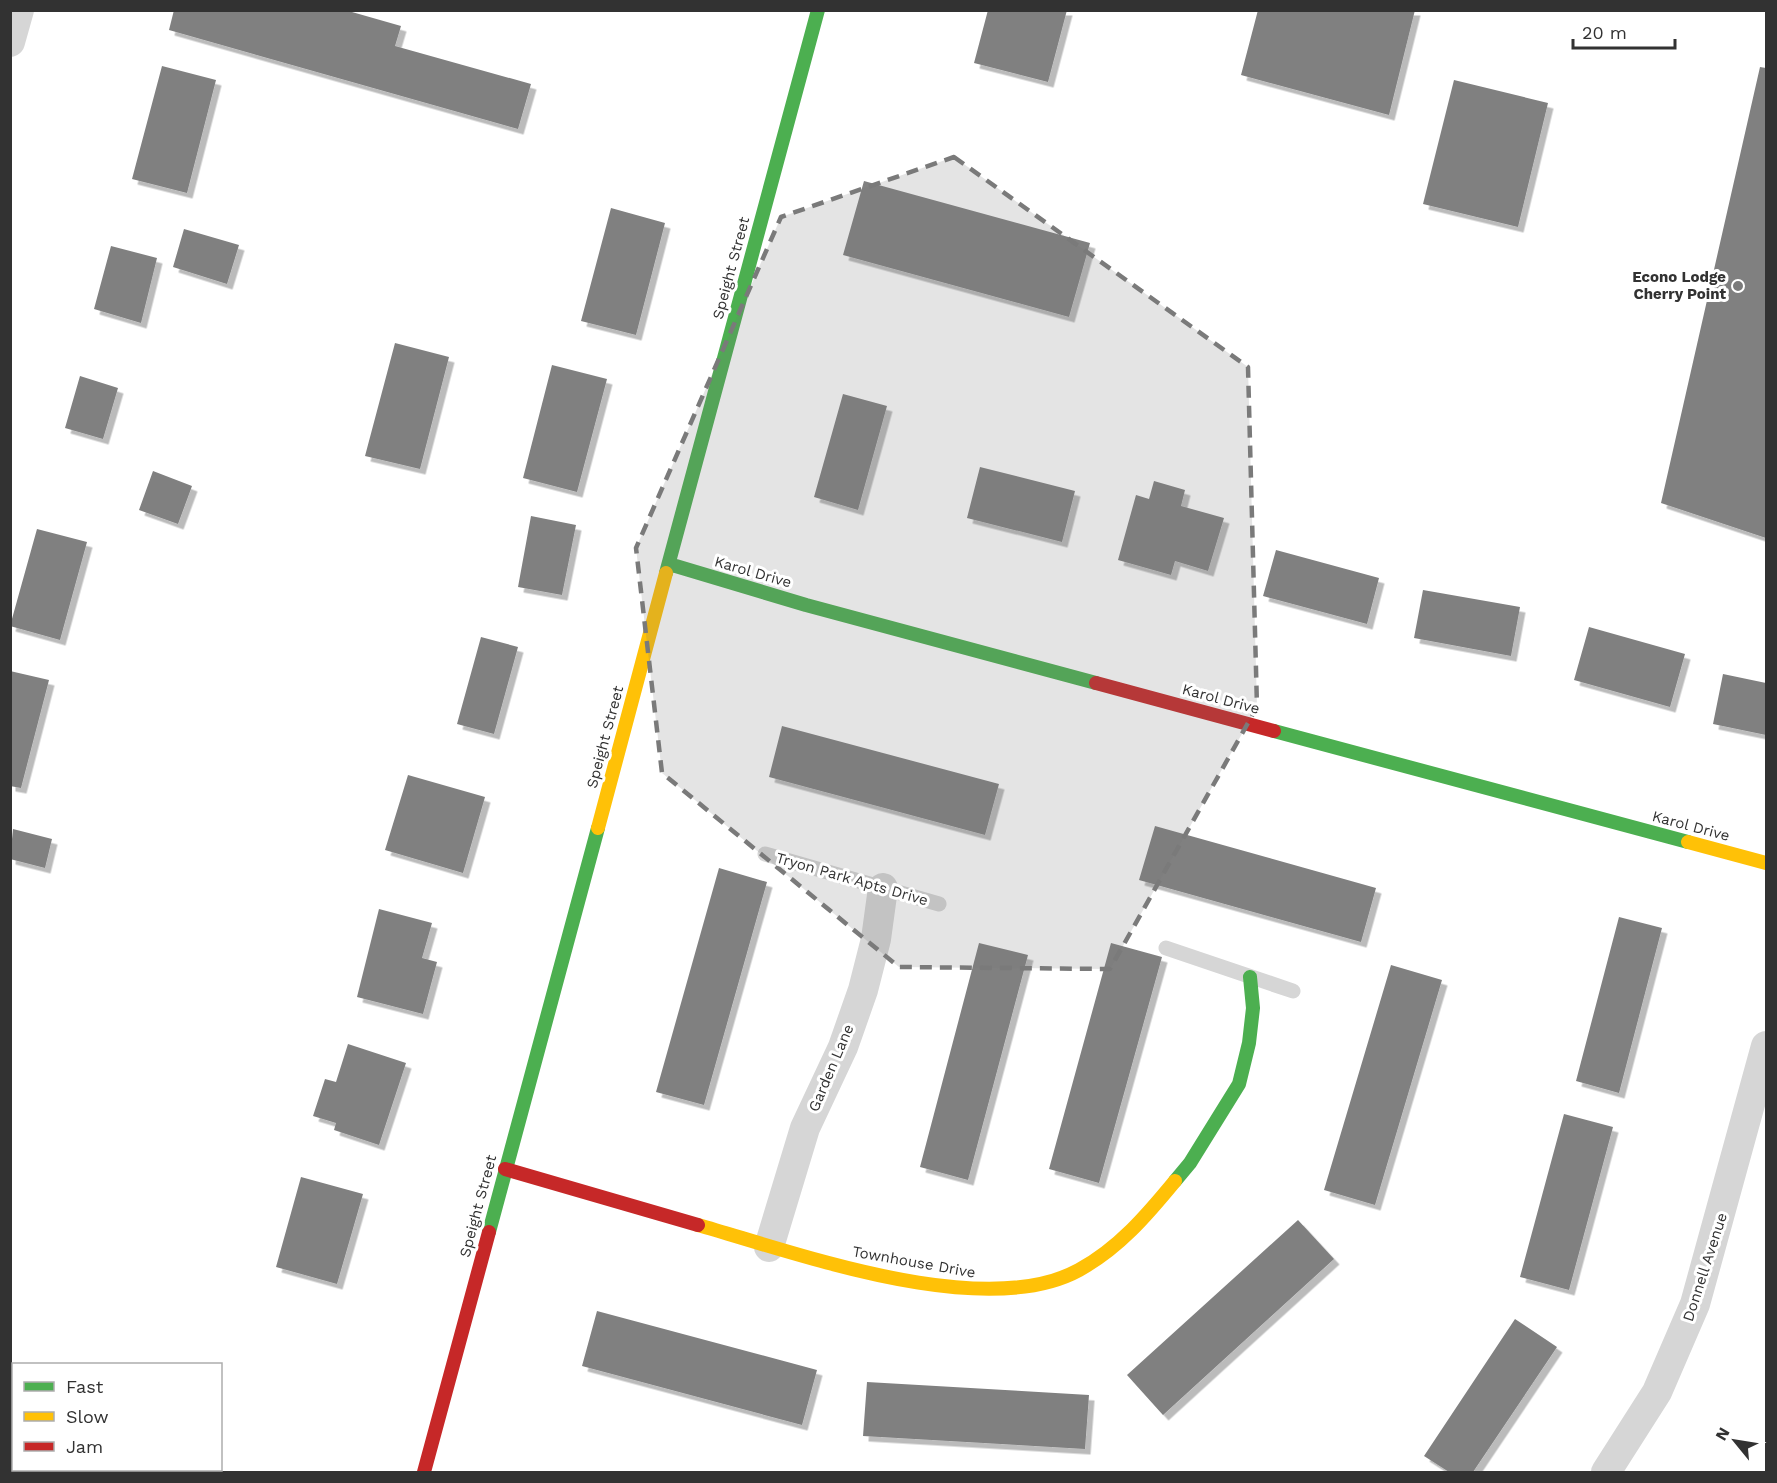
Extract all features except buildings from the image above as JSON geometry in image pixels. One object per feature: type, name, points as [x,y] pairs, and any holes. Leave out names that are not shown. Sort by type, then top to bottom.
[{"type":"street","points":[[10,42],[19,10]]},
{"type":"street","name":"Speight Street","points":[[424,1473],[818,10]]},
{"type":"street","name":"Karol Drive","points":[[669,564],[806,605],[1767,863]]},
{"type":"street","name":"Garden Lane","points":[[769,1246],[805,1128],[843,1047],[863,990],[876,939],[883,888]]},
{"type":"street","name":"Townhouse Drive","points":[[505,1169],[853,1269],[953,1288],[1017,1289],[1049,1282],[1079,1270],[1132,1232],[1190,1163],[1239,1084],[1249,1043],[1253,1008],[1250,977]]},
{"type":"street","name":"Donnell Avenue","points":[[1606,1473],[1657,1392],[1695,1304],[1767,1046]]},
{"type":"lane","name":"Tryon Park Apts Drive","points":[[765,854],[939,904]]},
{"type":"lane","points":[[1166,948],[1293,991]]},
{"type":"highlighted area","points":[[954,157],[1248,367],[1257,707],[1110,969],[899,967],[662,773],[636,548],[781,217]]},
{"type":"traffic: fast","points":[[666,573],[818,10]]},
{"type":"traffic: fast","points":[[669,564],[806,605],[1096,683]]},
{"type":"traffic: fast","points":[[1274,731],[1688,842]]},
{"type":"traffic: fast","points":[[489,1232],[598,828]]},
{"type":"traffic: fast","points":[[1175,1181],[1190,1163],[1239,1084],[1249,1043],[1253,1008],[1250,977]]},
{"type":"traffic: slow","points":[[598,828],[666,573]]},
{"type":"traffic: slow","points":[[1688,842],[1766,863]]},
{"type":"traffic: slow","points":[[698,1225],[890,1278],[943,1286],[993,1289],[1039,1284],[1079,1270],[1120,1241],[1175,1181]]},
{"type":"traffic: jam","points":[[1096,683],[1274,731]]},
{"type":"traffic: jam","points":[[505,1169],[698,1225]]},
{"type":"traffic: jam","points":[[424,1472],[489,1232]]},
{"type":"place","name":"Econo Lodge Cherry Point","points":[[1738,286]]}]
